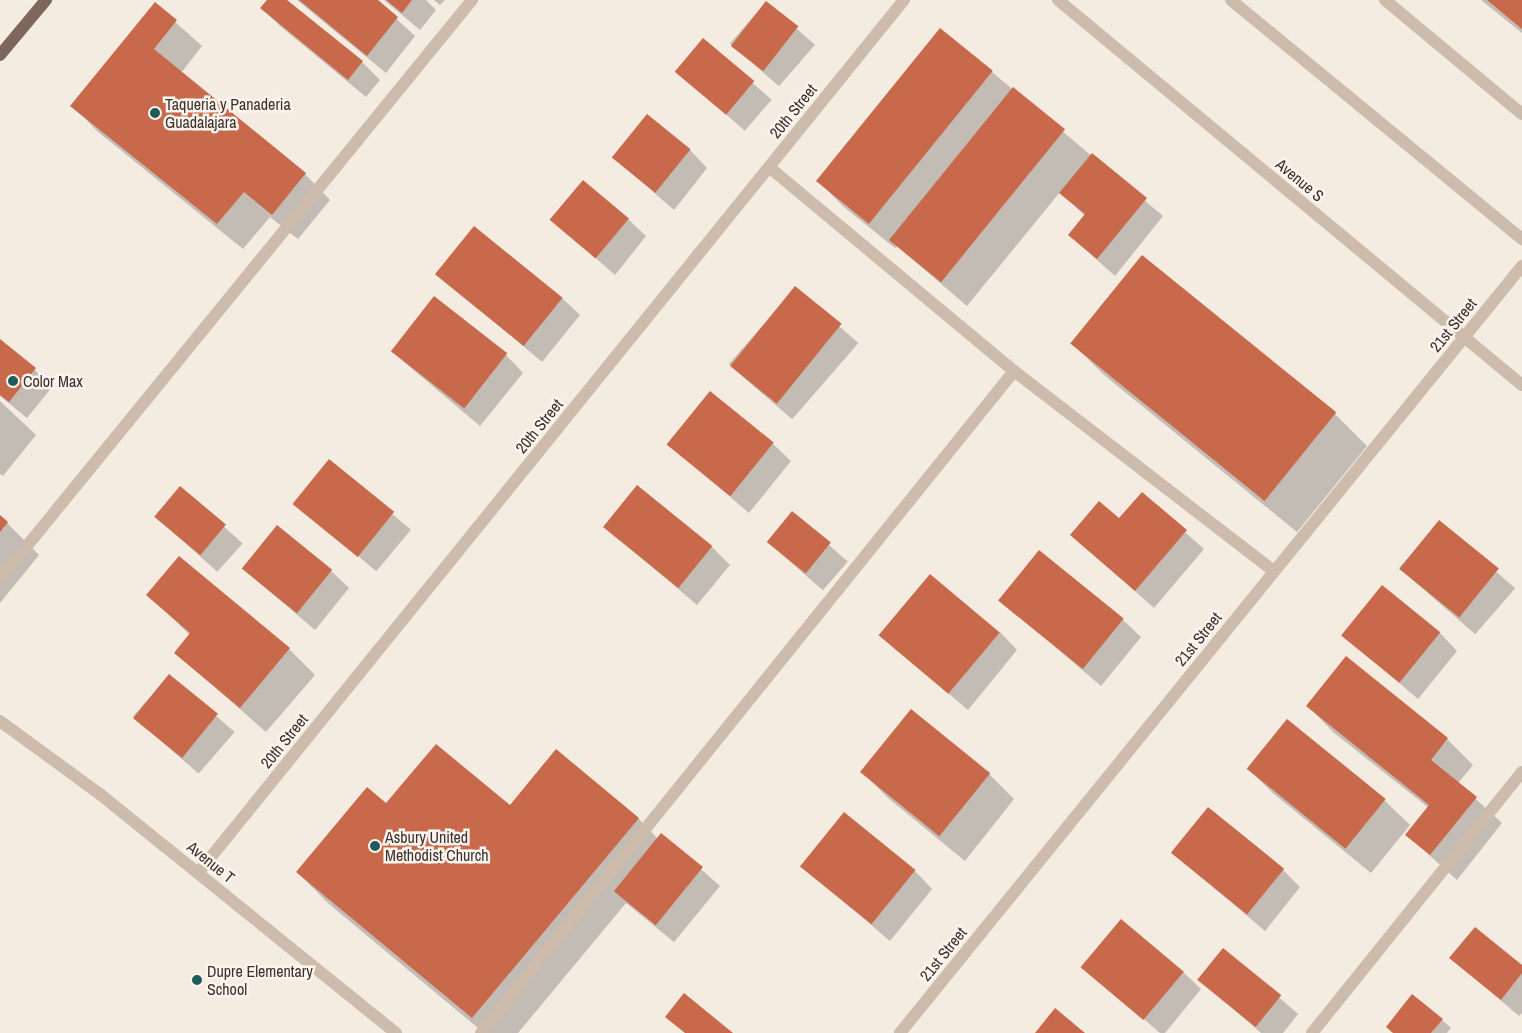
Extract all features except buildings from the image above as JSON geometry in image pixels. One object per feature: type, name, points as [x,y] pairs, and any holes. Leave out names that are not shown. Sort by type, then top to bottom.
[{"type":"main road","points":[[0,55],[46,0]]},
{"type":"street","points":[[0,579],[472,0]]},
{"type":"street","name":"20th Street","points":[[198,873],[904,0]]},
{"type":"street","name":"Avenue S","points":[[1058,0],[1522,385]]},
{"type":"street","points":[[1231,0],[1522,239]]},
{"type":"street","points":[[1385,0],[1522,114]]},
{"type":"street","points":[[769,167],[1014,371],[1274,570]]},
{"type":"street","name":"21st Street","points":[[900,1033],[1522,266]]},
{"type":"street","points":[[481,1033],[1014,371]]},
{"type":"street","name":"Avenue T","points":[[0,721],[101,795],[396,1033]]},
{"type":"street","points":[[1312,1033],[1522,772]]},
{"type":"place","name":"Taqueria y Panaderia Guadalajara","points":[[155,113]]},
{"type":"place","name":"Color Max","points":[[13,381]]},
{"type":"place","name":"Asbury United Methodist Church","points":[[375,846]]},
{"type":"place","name":"Dupre Elementary School","points":[[197,980]]}]
